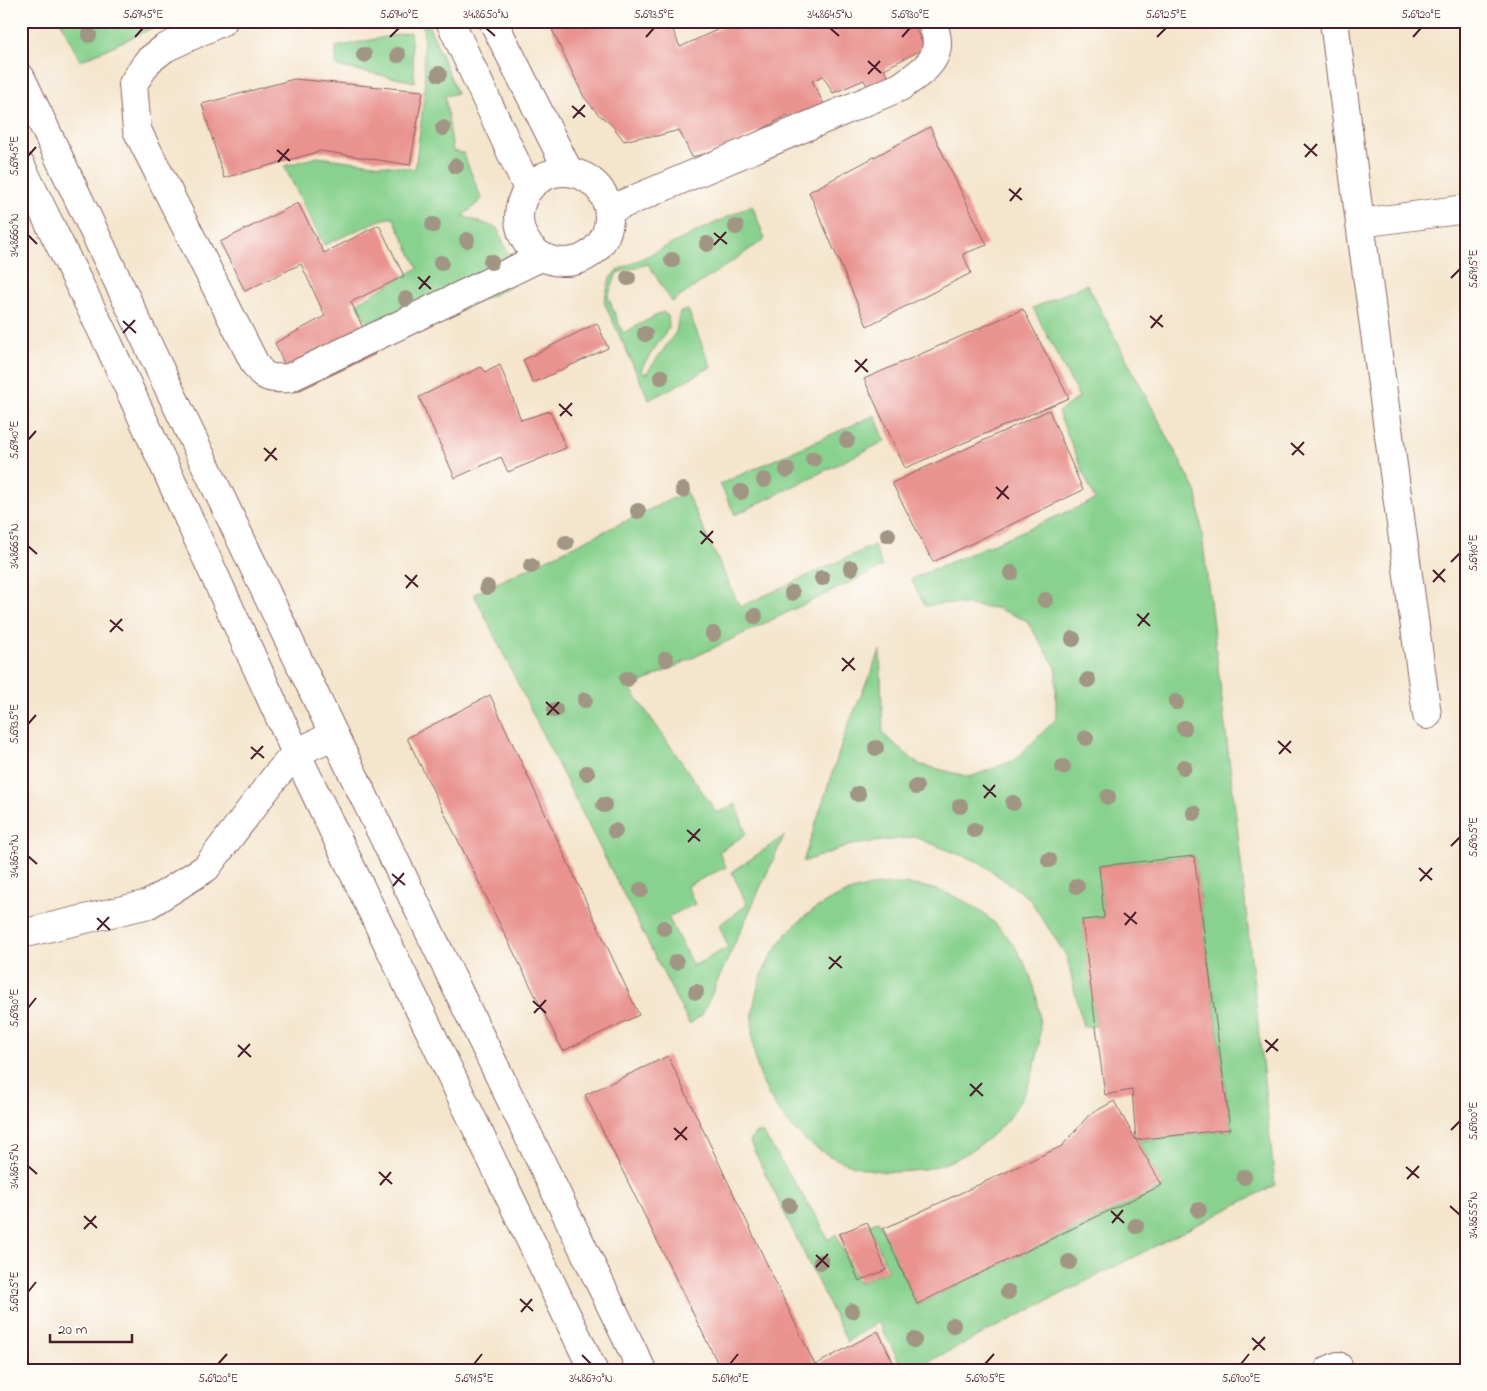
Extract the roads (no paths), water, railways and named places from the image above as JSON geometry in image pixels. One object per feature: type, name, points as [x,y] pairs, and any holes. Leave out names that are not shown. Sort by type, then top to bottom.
[{"type":"street","points":[[223,21],[166,48],[148,61],[133,84],[137,130],[261,374],[273,379],[289,378],[541,257]]},
{"type":"street","points":[[450,21],[528,189]]},
{"type":"street","points":[[493,21],[569,172]]},
{"type":"street","points":[[609,210],[900,86],[921,73],[935,57],[937,34],[931,21]]},
{"type":"street","points":[[1334,21],[1427,715]]},
{"type":"street","points":[[21,78],[334,735],[642,1370]]},
{"type":"street","points":[[21,166],[109,345],[296,754],[593,1370]]},
{"type":"street","points":[[569,172],[584,177],[597,186],[609,210],[609,224],[605,236],[598,247],[578,261],[553,262],[541,257],[529,247],[521,233],[518,218],[520,203],[528,189],[539,179],[554,173],[569,172]]},
{"type":"street","points":[[1360,223],[1466,209]]},
{"type":"street","points":[[21,934],[150,904],[206,868],[276,776],[296,754],[334,735]]},
{"type":"street","points":[[1329,1370],[1338,1366],[1338,1370]]}]
